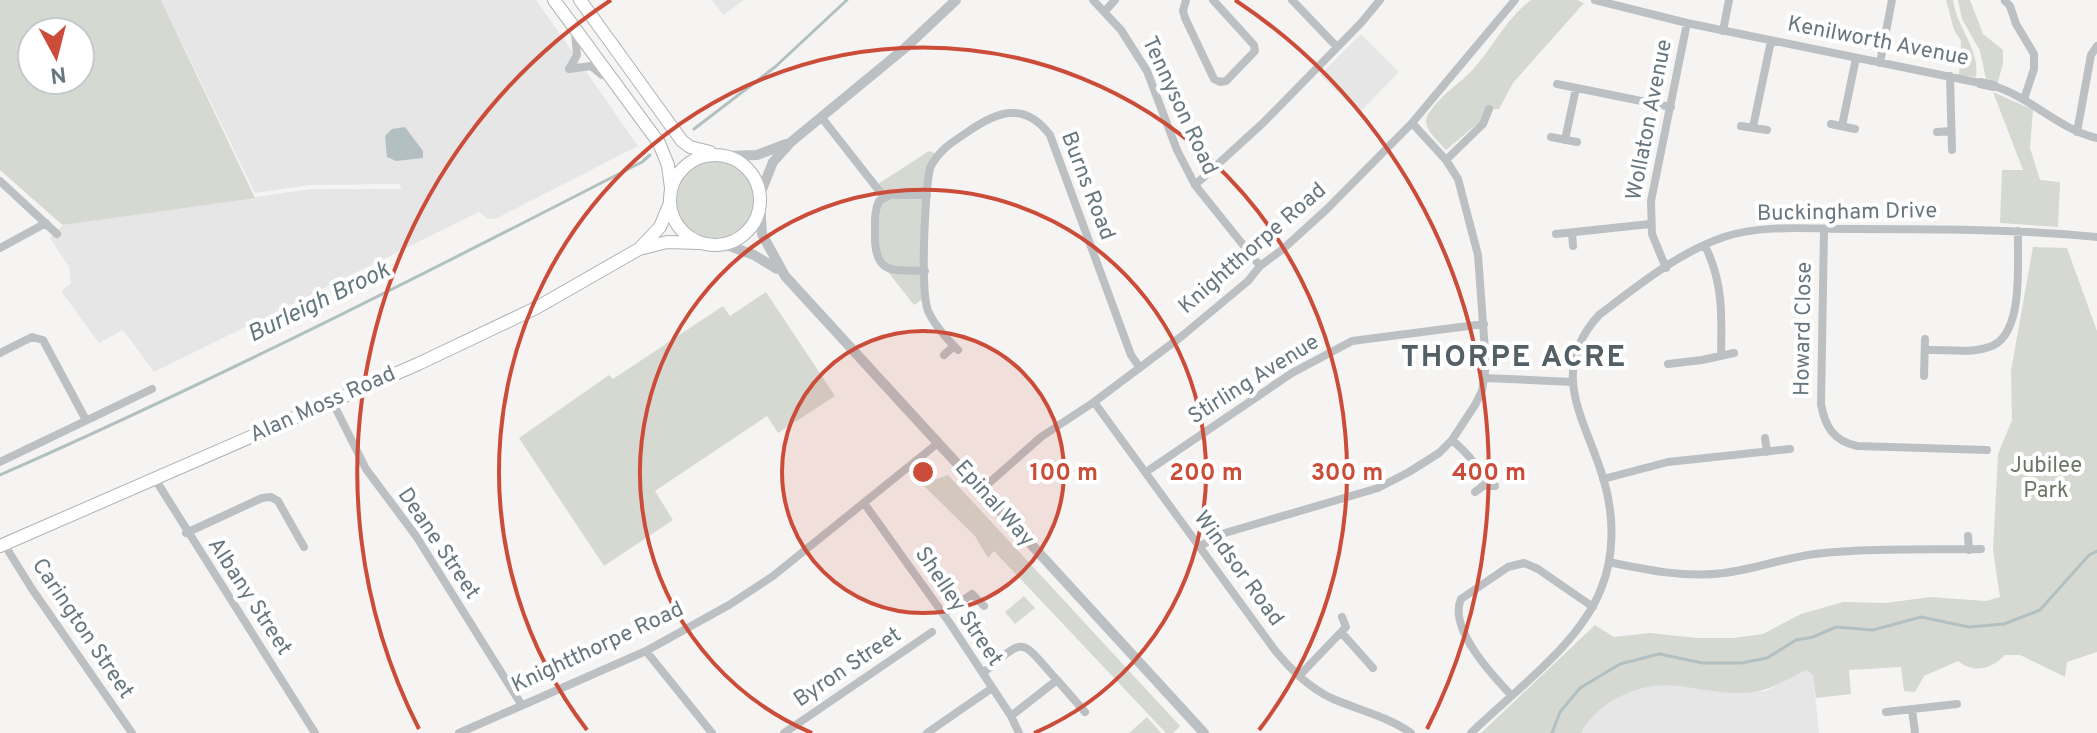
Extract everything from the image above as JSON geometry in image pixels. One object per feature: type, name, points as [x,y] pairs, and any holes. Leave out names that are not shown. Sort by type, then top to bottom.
[{"type":"main road","points":[[554,0],[665,155],[678,225],[686,236],[699,243],[724,244],[739,239],[751,227],[760,200],[758,185],[749,170],[739,161],[690,147],[682,141],[580,0]]},
{"type":"main road","points":[[671,196],[677,175],[685,164],[697,157],[722,156]]},
{"type":"main road","name":"Alan Moss Road","points":[[639,249],[660,227],[671,196]]},
{"type":"main road","name":"Alan Moss Road","points":[[2,545],[418,364],[536,308],[639,249],[667,242],[699,243]]},
{"type":"street","points":[[760,200],[773,162],[791,142],[956,0]]},
{"type":"street","name":"Tennyson Road","points":[[1093,0],[1121,30],[1147,71],[1177,150],[1195,185],[1260,266]]},
{"type":"street","points":[[1105,11],[1115,0]]},
{"type":"street","points":[[1186,0],[1185,18],[1214,79],[1220,82],[1226,81],[1255,51],[1254,45],[1213,0]]},
{"type":"street","points":[[1292,0],[1337,47]]},
{"type":"street","points":[[1195,185],[1264,122],[1380,0]]},
{"type":"street","name":"Knightthorpe Road","points":[[981,490],[1041,437],[1140,368],[1248,281],[1260,266],[1327,209],[1412,123],[1515,0]]},
{"type":"street","name":"Kenilworth Avenue","points":[[1595,0],[1723,31],[1994,86],[2024,99],[2063,126],[2097,138]]},
{"type":"street","points":[[1723,31],[1729,0]]},
{"type":"street","points":[[1880,63],[1892,0]]},
{"type":"street","points":[[2011,3],[2016,24],[2034,54],[2034,69],[2024,99]]},
{"type":"street","name":"Wollaton Avenue","points":[[1666,268],[1654,243],[1650,224],[1651,201],[1687,23]]},
{"type":"street","points":[[573,25],[578,46],[569,69],[584,65],[597,68],[631,104]]},
{"type":"street","points":[[1753,127],[1771,41]]},
{"type":"street","points":[[2077,132],[2091,55],[2097,46]]},
{"type":"street","points":[[1842,126],[1856,58]]},
{"type":"street","points":[[1950,76],[1952,150]]},
{"type":"street","points":[[1557,84],[1671,107]]},
{"type":"street","points":[[1565,140],[1576,88]]},
{"type":"street","points":[[1446,160],[1483,124],[1489,109]]},
{"type":"street","name":"Burns Road","points":[[944,355],[956,348],[929,312],[925,271],[930,168],[937,154],[977,125],[1011,112],[1037,120],[1050,135],[1131,355],[1140,368]]},
{"type":"street","points":[[822,118],[884,197]]},
{"type":"street","points":[[1200,546],[1225,533],[1378,488],[1420,466],[1452,440],[1475,405],[1485,378],[1478,255],[1458,179],[1446,160],[1412,123]]},
{"type":"street","points":[[1831,124],[1855,129]]},
{"type":"street","points":[[1741,126],[1767,130]]},
{"type":"street","points":[[1937,132],[1951,131]]},
{"type":"street","points":[[1551,137],[1577,142]]},
{"type":"street","points":[[722,156],[757,155],[791,142]]},
{"type":"street","points":[[0,181],[57,234]]},
{"type":"street","points":[[925,271],[895,270],[881,264],[877,258],[875,215],[879,201],[884,197],[927,195]]},
{"type":"street","name":"Epinal Way","points":[[760,200],[762,234],[785,276]]},
{"type":"street","points":[[0,248],[46,223]]},
{"type":"street","points":[[1556,234],[1650,224]]},
{"type":"street","name":"Buckingham Drive","points":[[1573,382],[1579,348],[1590,325],[1614,303],[1666,268],[1705,246],[1738,233],[1824,229],[2018,231],[2097,237]]},
{"type":"street","name":"Howard Close","points":[[1824,229],[1821,404],[1828,427],[1842,443],[1857,446],[1987,450]]},
{"type":"street","points":[[1925,350],[1989,347],[2005,335],[2015,310],[2018,231]]},
{"type":"street","points":[[1572,233],[1573,246]]},
{"type":"street","name":"Epinal Way","points":[[724,244],[754,255],[785,276],[1204,733]]},
{"type":"street","points":[[1705,246],[1716,271],[1721,299],[1721,355]]},
{"type":"street","name":"Stirling Avenue","points":[[1146,472],[1292,373],[1352,341],[1484,324]]},
{"type":"street","points":[[0,353],[37,334],[86,420]]},
{"type":"street","points":[[1924,376],[1925,339]]},
{"type":"street","points":[[1668,364],[1734,353]]},
{"type":"street","points":[[1684,363],[1685,375]]},
{"type":"street","points":[[1471,733],[1565,644],[1593,607],[1609,562],[1611,518],[1603,479],[1577,412],[1573,382],[1485,378]]},
{"type":"street","points":[[0,462],[152,389]]},
{"type":"street","name":"Deane Street","points":[[332,401],[366,469],[416,536],[521,704]]},
{"type":"street","name":"Windsor Road","points":[[1094,402],[1274,649],[1299,676],[1333,699],[1393,722],[1411,733]]},
{"type":"street","points":[[1765,438],[1767,452]]},
{"type":"street","points":[[1452,440],[1480,470],[1483,486]]},
{"type":"street","name":"Knightthorpe Road","points":[[459,733],[646,651],[729,605],[773,576],[938,443]]},
{"type":"street","points":[[1603,479],[1653,464],[1790,449]]},
{"type":"street","points":[[1966,450],[1966,462]]},
{"type":"street","name":"Albany Street","points":[[155,479],[186,533],[315,733]]},
{"type":"street","points":[[1475,492],[1483,486],[1495,486]]},
{"type":"street","points":[[186,533],[267,497],[278,501],[304,547]]},
{"type":"street","name":"Shelley Street","points":[[864,503],[983,673],[1019,733]]},
{"type":"street","points":[[1968,536],[1969,550]]},
{"type":"street","name":"Carington Street","points":[[2,545],[132,733]]},
{"type":"street","points":[[1609,562],[1666,573],[1696,575],[1728,573],[1824,553],[1981,549]]},
{"type":"street","points":[[1511,695],[1477,655],[1462,626],[1458,609],[1461,599],[1508,567],[1524,563],[1538,569],[1593,607]]},
{"type":"street","points":[[943,614],[972,594],[984,606]]},
{"type":"street","points":[[1342,617],[1373,668]]},
{"type":"street","points":[[1299,676],[1346,627]]},
{"type":"street","name":"Byron Street","points":[[784,733],[932,632]]},
{"type":"street","points":[[983,673],[1015,646],[1022,645],[1085,712]]},
{"type":"street","points":[[646,651],[712,733]]},
{"type":"street","points":[[1011,716],[1057,680]]},
{"type":"street","points":[[927,733],[992,688]]},
{"type":"street","points":[[1886,712],[1957,704]]},
{"type":"street","points":[[1912,709],[1915,733]]},
{"type":"shaded area","points":[[161,0],[536,0],[638,146],[497,218],[488,219],[479,212],[154,372],[123,330],[99,343],[61,291],[71,283],[69,267],[50,238],[63,225],[311,189],[401,189],[400,184],[310,185],[255,193]]},
{"type":"shaded area","points":[[712,0],[744,0],[723,15]]},
{"type":"shaded area","points":[[1361,34],[1399,72],[1359,113],[1320,75]]},
{"type":"shaded area","points":[[405,127],[423,151],[423,158],[396,161],[387,157],[385,136],[392,129]]},
{"type":"shaded area","points":[[1806,670],[1813,675],[1819,733],[1581,733],[1604,705],[1650,684],[1741,693],[1766,691]]},
{"type":"green space","points":[[0,0],[161,0],[255,198],[63,225],[0,170]]},
{"type":"green space","points":[[1531,0],[1577,0],[1584,3],[1513,83],[1499,109],[1485,110],[1482,120],[1446,150],[1428,128],[1428,115],[1481,60],[1511,19]]},
{"type":"green space","points":[[1946,0],[1953,0],[1972,48],[1976,77],[1959,75],[1961,41],[1954,30]]},
{"type":"green space","points":[[1958,0],[1970,0],[1983,34],[2003,50],[1998,82],[1986,79],[1980,51],[1962,19]]},
{"type":"green space","points":[[1993,92],[2033,110],[2030,148],[2040,180],[2060,182],[2058,227],[2000,223],[2002,170],[2023,170]]},
{"type":"green space","points":[[929,151],[937,154],[930,168],[926,297],[914,305],[877,258],[875,215],[884,197],[875,186]]},
{"type":"green space","points":[[715,160],[730,163],[747,177],[754,199],[751,214],[737,231],[715,238],[700,235],[683,221],[676,199],[679,184],[693,167]]},
{"type":"green space","name":"Jubilee Park","points":[[2033,247],[2067,248],[2097,331],[2097,652],[2067,662],[2065,677],[2020,655],[2005,655],[1994,664],[1977,669],[1958,661],[1924,676],[1915,692],[1904,691],[1901,667],[1849,670],[1851,694],[1816,698],[1813,675],[1806,670],[1775,686],[1751,692],[1654,686],[1638,689],[1609,703],[1593,716],[1581,733],[1481,733],[1595,625],[1614,637],[1650,633],[1733,638],[1763,634],[1801,614],[1843,602],[1886,603],[1930,597],[1986,601],[2000,597],[1993,550],[1998,454],[2012,420],[2011,371]]},
{"type":"green space","points":[[766,292],[835,396],[778,433],[767,416],[655,491],[673,520],[604,566],[519,438],[609,375],[613,379],[723,306],[730,316]]},
{"type":"green space","points":[[948,475],[1180,726],[1173,733],[1166,733],[994,551],[988,558],[975,536],[922,484]]},
{"type":"green space","points":[[1024,596],[1035,608],[1015,624],[1005,612]]},
{"type":"green space","points":[[1147,717],[1161,733],[1129,733]]},
{"type":"waterway","name":"Burleigh Brook","points":[[694,129],[775,67],[847,0]]},
{"type":"waterway","name":"Burleigh Brook","points":[[0,475],[323,323],[642,162],[650,155]]},
{"type":"waterway","points":[[1552,733],[1560,712],[1580,688],[1620,664],[1659,654],[1703,663],[1741,663],[1767,658],[1796,640],[1813,637],[1836,627],[1873,630],[1921,617],[1969,627],[2004,624],[2040,610],[2089,555],[2097,551]]},
{"type":"district","name":"THORPE ACRE","points":[[1514,358]]}]
